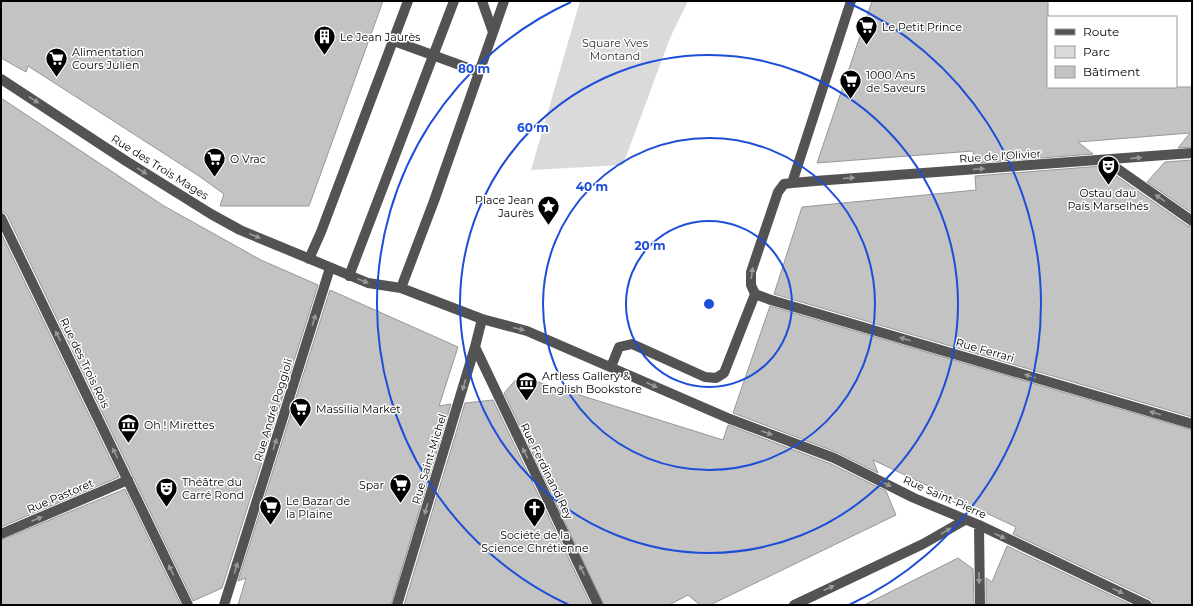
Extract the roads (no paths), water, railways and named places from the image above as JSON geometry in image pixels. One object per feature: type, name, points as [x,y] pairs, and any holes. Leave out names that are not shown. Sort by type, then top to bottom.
[{"type":"street","points":[[408,1],[311,260],[368,284],[401,288],[482,319],[527,331],[611,367],[619,348],[632,344],[705,376],[716,378],[724,373],[755,294],[751,285],[750,272],[778,192],[784,184],[792,183],[851,1]]},
{"type":"street","points":[[349,276],[454,1]]},
{"type":"street","points":[[482,1],[493,32]]},
{"type":"street","points":[[401,288],[434,200],[504,1]]},
{"type":"street","points":[[394,41],[479,72]]},
{"type":"street","name":"Rue des Trois Mages","points":[[1,79],[126,161],[211,214],[240,230],[311,260]]},
{"type":"street","name":"Rue de l'Olivier","points":[[792,183],[1192,154]]},
{"type":"street","points":[[1104,160],[1192,220]]},
{"type":"street","name":"Rue des Trois Rois","points":[[1,218],[188,605]]},
{"type":"street","name":"Rue André Poggioli","points":[[224,605],[330,268]]},
{"type":"street","name":"Rue Ferrari","points":[[755,294],[1192,424]]},
{"type":"street","name":"Rue Saint-Michel","points":[[397,605],[475,348],[482,319]]},
{"type":"street","name":"Rue Ferdinand Rey","points":[[475,348],[598,605]]},
{"type":"street","name":"Rue Saint-Pierre","points":[[611,367],[730,419],[834,458],[914,498],[979,525],[1147,605]]},
{"type":"street","name":"Rue Pastoret","points":[[1,534],[128,480]]},
{"type":"street","points":[[794,605],[923,544],[964,520]]},
{"type":"street","points":[[979,525],[980,605]]},
{"type":"place","name":"Le Petit Prince","points":[[867,46]]},
{"type":"place","name":"Le Jean Jaurès","points":[[325,56]]},
{"type":"place","name":"Alimentation Cours Julien","points":[[57,78]]},
{"type":"place","name":"1000 Ans de Saveurs","points":[[850,100]]},
{"type":"place","name":"O Vrac","points":[[215,178]]},
{"type":"place","name":"Ostau dau País Marselhés","points":[[1108,186]]},
{"type":"place","name":"Place Jean Jaurès","points":[[549,226]]},
{"type":"place","name":"Artless Gallery & English Bookstore","points":[[526,402]]},
{"type":"place","name":"Massilia Market","points":[[301,428]]},
{"type":"place","name":"Oh ! Mirettes","points":[[128,444]]},
{"type":"place","name":"Spar","points":[[400,504]]},
{"type":"place","name":"Théâtre du Carré Rond","points":[[167,508]]},
{"type":"place","name":"Le Bazar de la Plaine","points":[[270,526]]},
{"type":"place","name":"Société de la Science Chrétienne","points":[[535,528]]},
{"type":"park label","name":"Square Yves Montand","points":[[615,49]]}]
